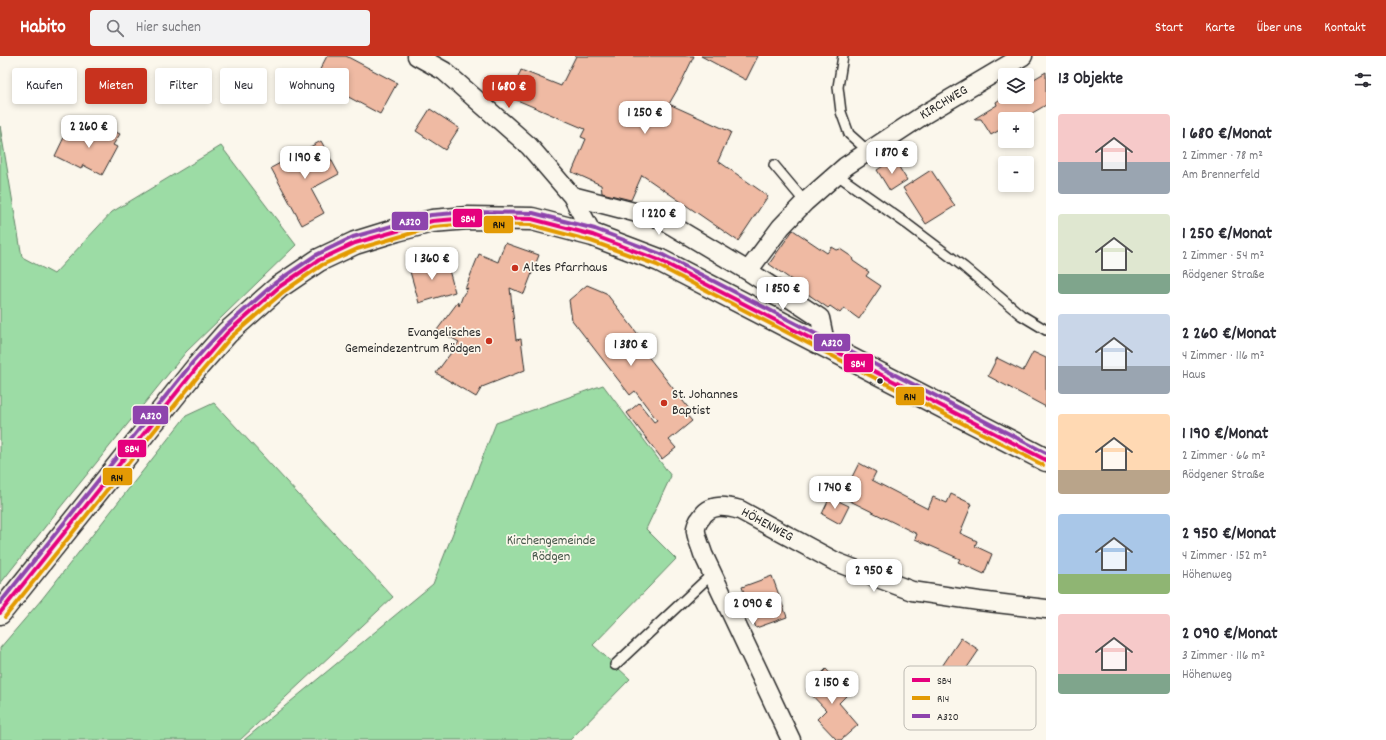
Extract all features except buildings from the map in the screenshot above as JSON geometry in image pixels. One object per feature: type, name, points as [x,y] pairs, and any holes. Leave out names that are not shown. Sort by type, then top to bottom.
[{"type":"main road","points":[[0,613],[198,366],[228,333],[279,287],[319,260],[355,243],[432,221],[468,218],[520,218],[543,222],[593,235],[659,260],[1046,460]]},
{"type":"street","points":[[417,56],[446,64],[529,146],[572,196],[593,235]]},
{"type":"street","name":"KIRCHWEG","points":[[748,270],[781,228],[805,202],[846,166],[925,114],[1022,56]]},
{"type":"street","points":[[572,196],[660,220],[748,270],[820,318],[826,347]]},
{"type":"street","name":"HÖHENWEG","points":[[791,740],[703,554],[696,531],[703,514],[716,506],[727,506],[740,510],[836,562],[912,591],[1046,609]]},
{"type":"lane","points":[[843,56],[838,87],[841,112],[849,134],[868,151]]},
{"type":"lane","points":[[774,165],[805,202]]},
{"type":"lane","points":[[836,174],[907,224],[964,267],[1021,315],[1046,330]]},
{"type":"lane","points":[[615,665],[712,574]]},
{"type":"green space","points":[[0,126],[22,257],[54,274],[112,212],[221,146],[296,245],[186,352],[0,584]]},
{"type":"green space","name":"Kirchengemeinde Rödgen","points":[[603,385],[671,476],[646,529],[676,559],[593,645],[630,679],[570,740],[244,740],[433,584],[496,423]]},
{"type":"green space","points":[[214,403],[393,597],[240,740],[0,740],[0,648],[42,599],[186,416]]},
{"type":"transit line","name":"A320","points":[[0,603],[193,362],[223,329],[275,283],[316,255],[353,237],[431,215],[468,212],[533,213],[595,229],[661,254],[1046,453]]},
{"type":"transit line","name":"SB4","points":[[0,613],[198,366],[227,333],[279,287],[319,260],[355,243],[432,221],[468,218],[532,219],[593,235],[659,260],[1046,460]]},
{"type":"transit line","name":"R14","points":[[5,617],[231,337],[283,292],[322,265],[357,249],[433,227],[468,224],[531,225],[591,241],[657,265],[1043,465]]},
{"type":"place","name":"Altes Pfarrhaus","points":[[515,268]]},
{"type":"place","name":"Evangelisches Gemeindezentrum Rödgen","points":[[489,341]]},
{"type":"place","name":"St. Johannes Baptist","points":[[664,403]]}]
